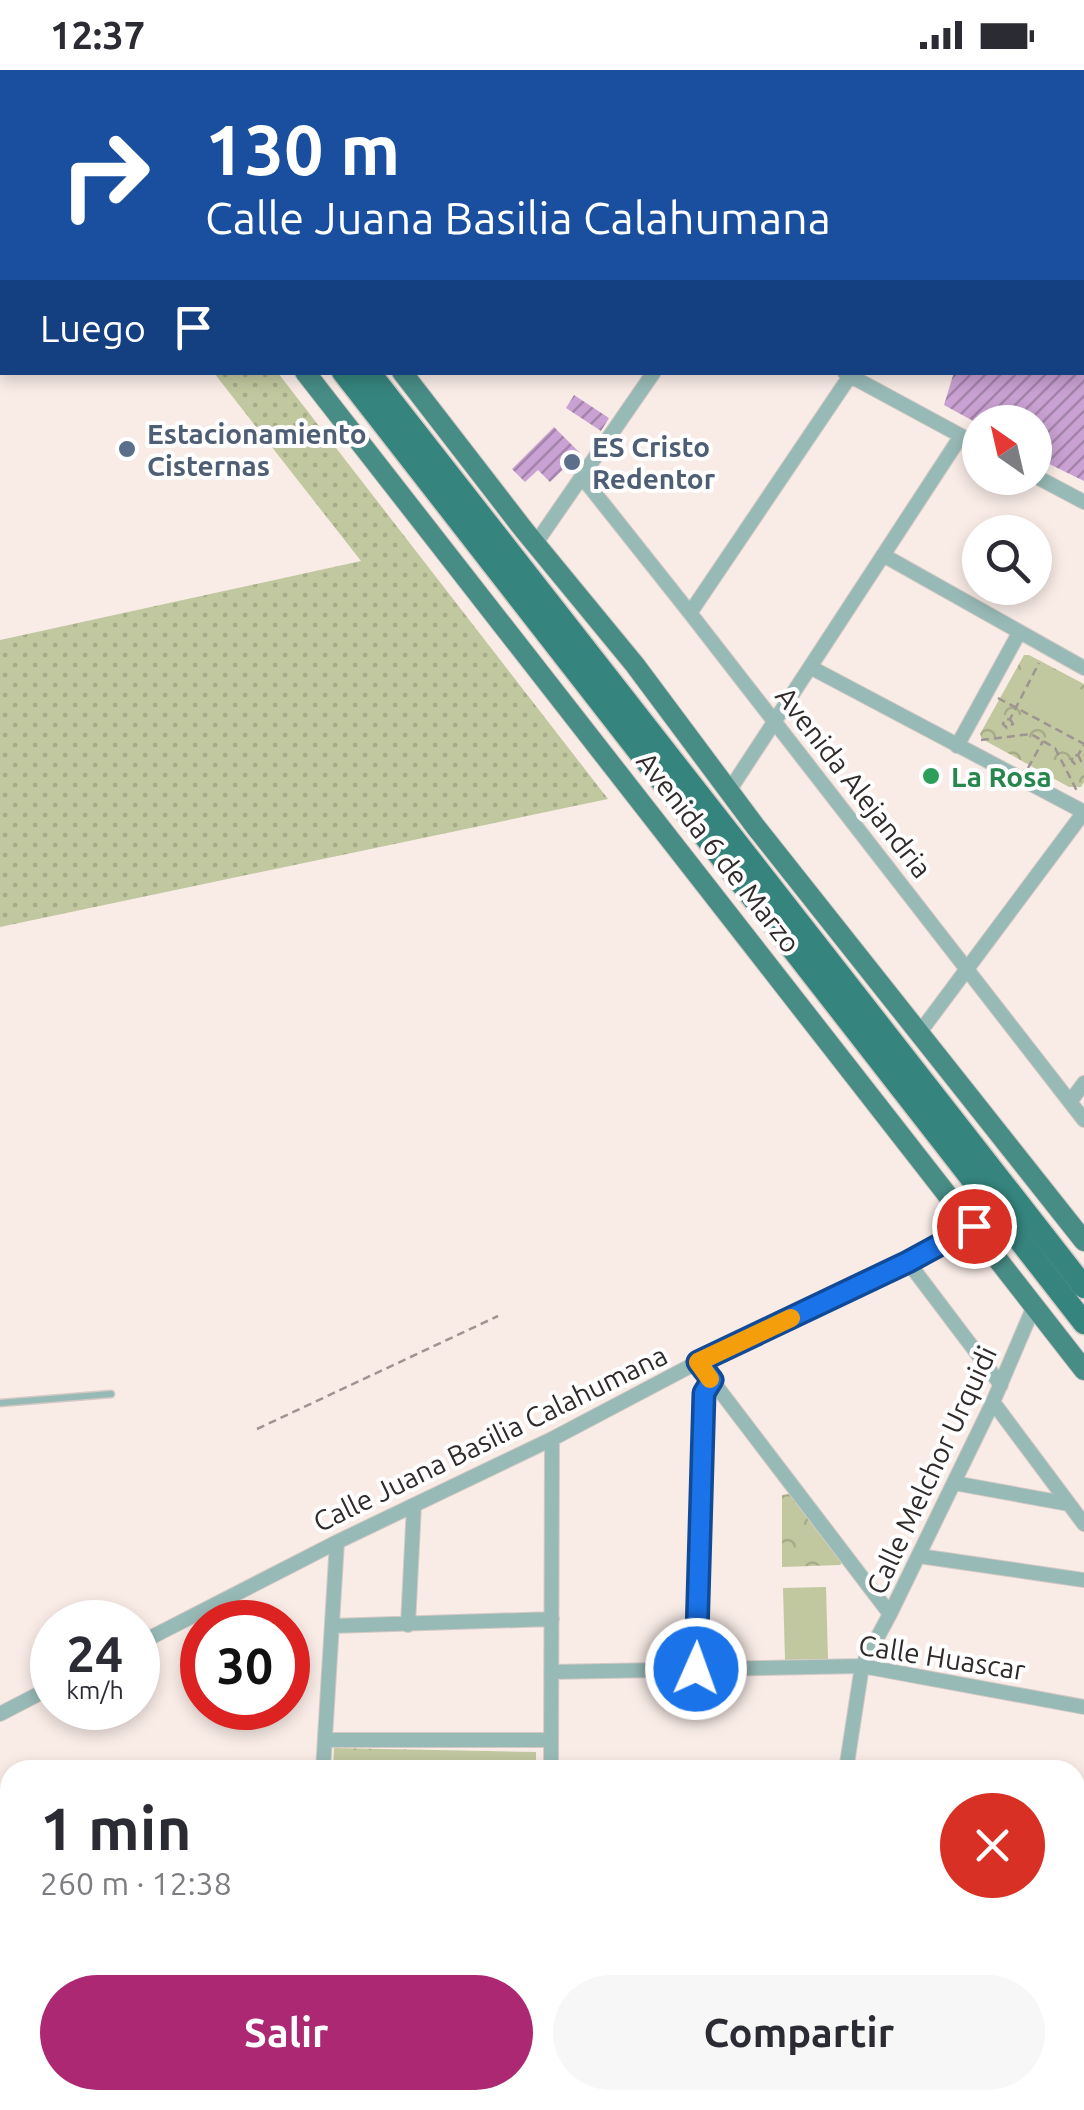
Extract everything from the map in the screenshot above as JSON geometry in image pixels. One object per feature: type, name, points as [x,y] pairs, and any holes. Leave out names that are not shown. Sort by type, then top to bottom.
[{"type":"highway","name":"Avenida 6 de Marzo","points":[[345,375],[1084,1322]]},
{"type":"highway","name":"Avenida 6 de Marzo","points":[[371,375],[1084,1287]]},
{"type":"main road","name":"Avenida 6 de Marzo","points":[[307,375],[1084,1370]]},
{"type":"main road","name":"Avenida 6 de Marzo","points":[[404,375],[1084,1241]]},
{"type":"street","points":[[536,543],[652,375]]},
{"type":"street","points":[[690,613],[846,375]]},
{"type":"street","points":[[729,791],[961,436],[849,375]]},
{"type":"street","name":"Avenida Alejandria","points":[[582,476],[1084,1120]]},
{"type":"street","points":[[1052,485],[1084,502]]},
{"type":"street","points":[[883,555],[1084,668]]},
{"type":"street","points":[[957,746],[1019,633]]},
{"type":"street","points":[[810,667],[1084,812],[920,1032]]},
{"type":"street","points":[[1070,1102],[1084,1083]]},
{"type":"street","name":"Calle Juana Basilia Calahumana","points":[[160,1633],[974,1226]]},
{"type":"street","points":[[908,1262],[1000,1385]]},
{"type":"street","name":"Calle Melchor Urquidi","points":[[848,1760],[862,1666],[994,1402],[1034,1306]]},
{"type":"street","points":[[698,1362],[890,1614]]},
{"type":"street","points":[[696,1669],[704,1393],[712,1380]]},
{"type":"street","points":[[994,1402],[1084,1524]]},
{"type":"street","points":[[551,1760],[552,1439]]},
{"type":"street","points":[[954,1483],[1069,1504]]},
{"type":"street","points":[[408,1625],[414,1505]]},
{"type":"street","points":[[324,1760],[337,1542]]},
{"type":"street","points":[[919,1556],[1084,1580]]},
{"type":"street","points":[[332,1626],[552,1619]]},
{"type":"street","name":"Calle Huascar","points":[[552,1672],[862,1666],[1084,1707]]},
{"type":"street","points":[[0,1714],[30,1699]]},
{"type":"street","points":[[325,1740],[551,1740]]},
{"type":"lane","points":[[0,1403],[111,1394]]},
{"type":"path","points":[[1000,738],[1004,722],[1010,719],[1042,658]]},
{"type":"path","points":[[996,698],[1084,745],[1078,755],[1072,756],[1074,764],[1068,774]]},
{"type":"path","points":[[977,734],[980,743],[1032,734],[1044,740],[1056,748],[1080,792]]},
{"type":"path","points":[[1028,769],[1044,740]]},
{"type":"path","points":[[1070,792],[1080,792]]},
{"type":"path","points":[[257,1429],[498,1316]]},
{"type":"green space","points":[[216,375],[280,375],[608,799],[0,927],[0,640],[361,561]]},
{"type":"green space","points":[[1024,655],[1084,684],[1081,787],[1069,787],[982,739],[980,734]]},
{"type":"green space","points":[[1040,666],[1084,691],[1082,742],[1019,707]]},
{"type":"green space","points":[[796,1493],[846,1558],[840,1565],[782,1567],[782,1495]]},
{"type":"green space","points":[[826,1587],[828,1659],[785,1660],[783,1588]]},
{"type":"green space","points":[[334,1748],[536,1752],[536,1760],[333,1760]]},
{"type":"building","points":[[953,375],[1084,375],[1084,481],[1052,465],[1052,405],[962,405],[962,415],[944,405]]},
{"type":"building","points":[[574,395],[609,418],[601,431],[566,408]]},
{"type":"building","points":[[554,427],[580,453],[550,482],[538,470],[525,482],[512,469]]},
{"type":"slow traffic","points":[[710,1379],[698,1362],[791,1318]]},
{"type":"place","name":"Estacionamiento Cisternas","points":[[127,449]]},
{"type":"place","name":"ES Cristo Redentor","points":[[572,462]]},
{"type":"place","name":"La Rosa","points":[[931,776]]},
{"type":"route","points":[[696,1669],[704,1393],[712,1380],[698,1362],[908,1262],[974,1226]]}]
